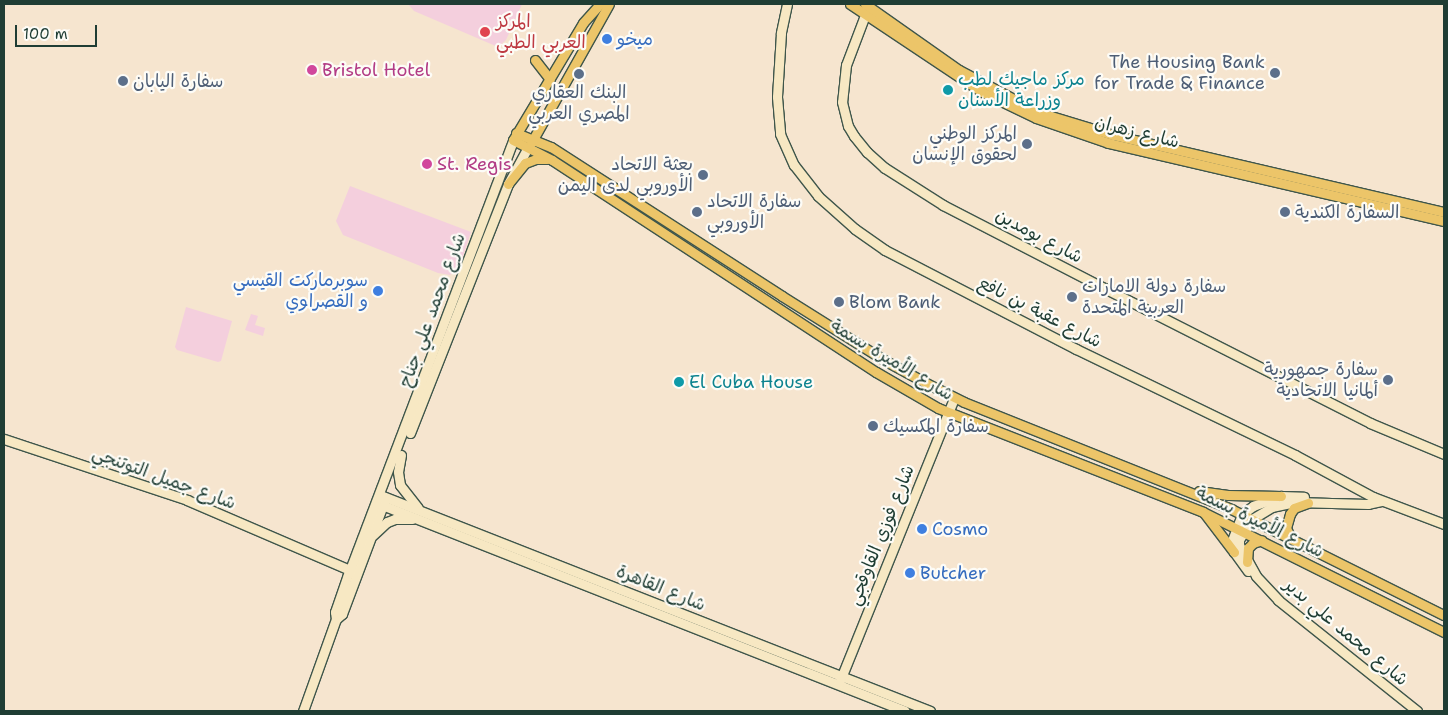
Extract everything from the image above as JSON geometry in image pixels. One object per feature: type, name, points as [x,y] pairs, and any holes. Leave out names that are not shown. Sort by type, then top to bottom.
[{"type":"main road","name":"شارع محمد علي جناح","points":[[515,137],[584,23],[600,4]]},
{"type":"main road","name":"شارع محمد علي جناح","points":[[528,147],[549,113],[594,27],[609,4]]},
{"type":"main road","name":"شارع زهران","points":[[849,4],[863,10],[959,70],[1038,112],[1113,135],[1444,212]]},
{"type":"main road","name":"شارع زهران","points":[[863,10],[982,92],[1009,107],[1066,129],[1108,143],[1444,221]]},
{"type":"main road","points":[[535,60],[550,79]]},
{"type":"main road","points":[[549,113],[545,136],[551,147]]},
{"type":"main road","name":"شارع الأميرة بسمة","points":[[515,137],[534,139],[551,147],[884,360],[954,398],[1183,488],[1242,514],[1290,536],[1444,615]]},
{"type":"main road","name":"شارع الأميرة بسمة","points":[[515,137],[876,372],[947,412],[1235,526],[1444,632]]},
{"type":"main road","points":[[508,184],[525,163],[536,159],[552,160]]},
{"type":"main road","points":[[1183,488],[1214,494],[1281,496]]},
{"type":"main road","points":[[1290,536],[1286,528],[1290,514],[1294,508],[1308,503]]},
{"type":"main road","points":[[1203,512],[1234,552]]},
{"type":"main road","points":[[1247,562],[1248,548],[1253,543],[1262,540]]},
{"type":"street","name":"شارع محمد علي جناح","points":[[584,23],[593,4]]},
{"type":"street","name":"شارع محمد علي جناح","points":[[594,27],[614,4]]},
{"type":"street","name":"شارع عقبة بن نافع","points":[[787,4],[780,33],[777,97],[780,134],[794,166],[818,196],[838,216],[885,250],[961,290],[1296,455],[1374,501],[1444,524]]},
{"type":"street","name":"شارع بومدين","points":[[863,10],[844,76],[842,102],[848,126],[867,152],[876,160],[900,178],[943,205],[1370,422],[1444,454]]},
{"type":"street","name":"شارع محمد علي جناح","points":[[303,711],[336,619],[342,614],[352,574],[515,137]]},
{"type":"street","name":"شارع محمد علي جناح","points":[[352,574],[370,539],[381,500],[401,455],[508,184],[528,147]]},
{"type":"street","name":"شارع فوزي القاوقجي","points":[[840,681],[954,398]]},
{"type":"street","name":"شارع جميل التوتنجي","points":[[4,439],[187,500],[310,554],[311,558],[352,574]]},
{"type":"street","points":[[370,539],[387,522],[418,514],[400,485],[401,455]]},
{"type":"street","points":[[1234,552],[1231,538],[1235,526],[1242,514],[1253,506],[1281,496],[1320,498],[1332,502]]},
{"type":"street","name":"شارع القاهرة","points":[[381,500],[840,681],[930,711]]},
{"type":"street","points":[[1244,531],[1252,519],[1263,511],[1282,504],[1374,501],[1381,508],[1396,507]]},
{"type":"street","name":"شارع محمد علي بدير","points":[[1244,531],[1239,545],[1247,562],[1256,576],[1278,600],[1314,631],[1417,711]]},
{"type":"street","name":"شارع محمد علي بدير","points":[[1234,552],[1249,572],[1256,576]]},
{"type":"street","name":"شارع القاهرة","points":[[840,681],[904,711]]},
{"type":"shaded area","name":"المركز العربي الطبي","points":[[408,4],[522,4],[506,40],[498,47],[414,11]]},
{"type":"shaded area","points":[[350,186],[471,232],[459,268],[450,275],[438,273],[343,235],[336,221]]},
{"type":"shaded area","points":[[186,307],[232,321],[221,361],[218,362],[177,350],[175,347]]},
{"type":"shaded area","points":[[251,314],[258,316],[255,325],[265,328],[263,336],[245,330]]},
{"type":"place","name":"المركز العربي الطبي","points":[[485,32]]},
{"type":"place","name":"ميخو","points":[[607,39]]},
{"type":"place","name":"Bristol Hotel","points":[[312,70]]},
{"type":"place","name":"The Housing Bank for Trade & Finance","points":[[1275,73]]},
{"type":"place","name":"البنك العقاري المصري العربي","points":[[579,74]]},
{"type":"place","name":"سفارة اليابان","points":[[123,81]]},
{"type":"place","name":"مركز ماجيك لطب وزراعة الأسنان","points":[[948,90]]},
{"type":"place","name":"المركز الوطني لحقوق الإنسان","points":[[1027,144]]},
{"type":"place","name":"St. Regis","points":[[427,164]]},
{"type":"place","name":"بعثة الاتحاد الأوروبي لدى اليمن","points":[[703,175]]},
{"type":"place","name":"سفارة الاتحاد الأوروبي","points":[[697,212]]},
{"type":"place","name":"السفارة الكندية","points":[[1285,212]]},
{"type":"place","name":"سوبرماركت القيسي و القصراوي","points":[[378,291]]},
{"type":"place","name":"سفارة دولة الامارات العربية المتحدة","points":[[1072,297]]},
{"type":"place","name":"Blom Bank","points":[[839,302]]},
{"type":"place","name":"سفارة جمهورية ألمانيا الاتحادية","points":[[1388,380]]},
{"type":"place","name":"El Cuba House","points":[[679,382]]},
{"type":"place","name":"سفارة المكسيك","points":[[873,426]]},
{"type":"place","name":"Cosmo","points":[[922,529]]},
{"type":"place","name":"Butcher","points":[[910,573]]}]
